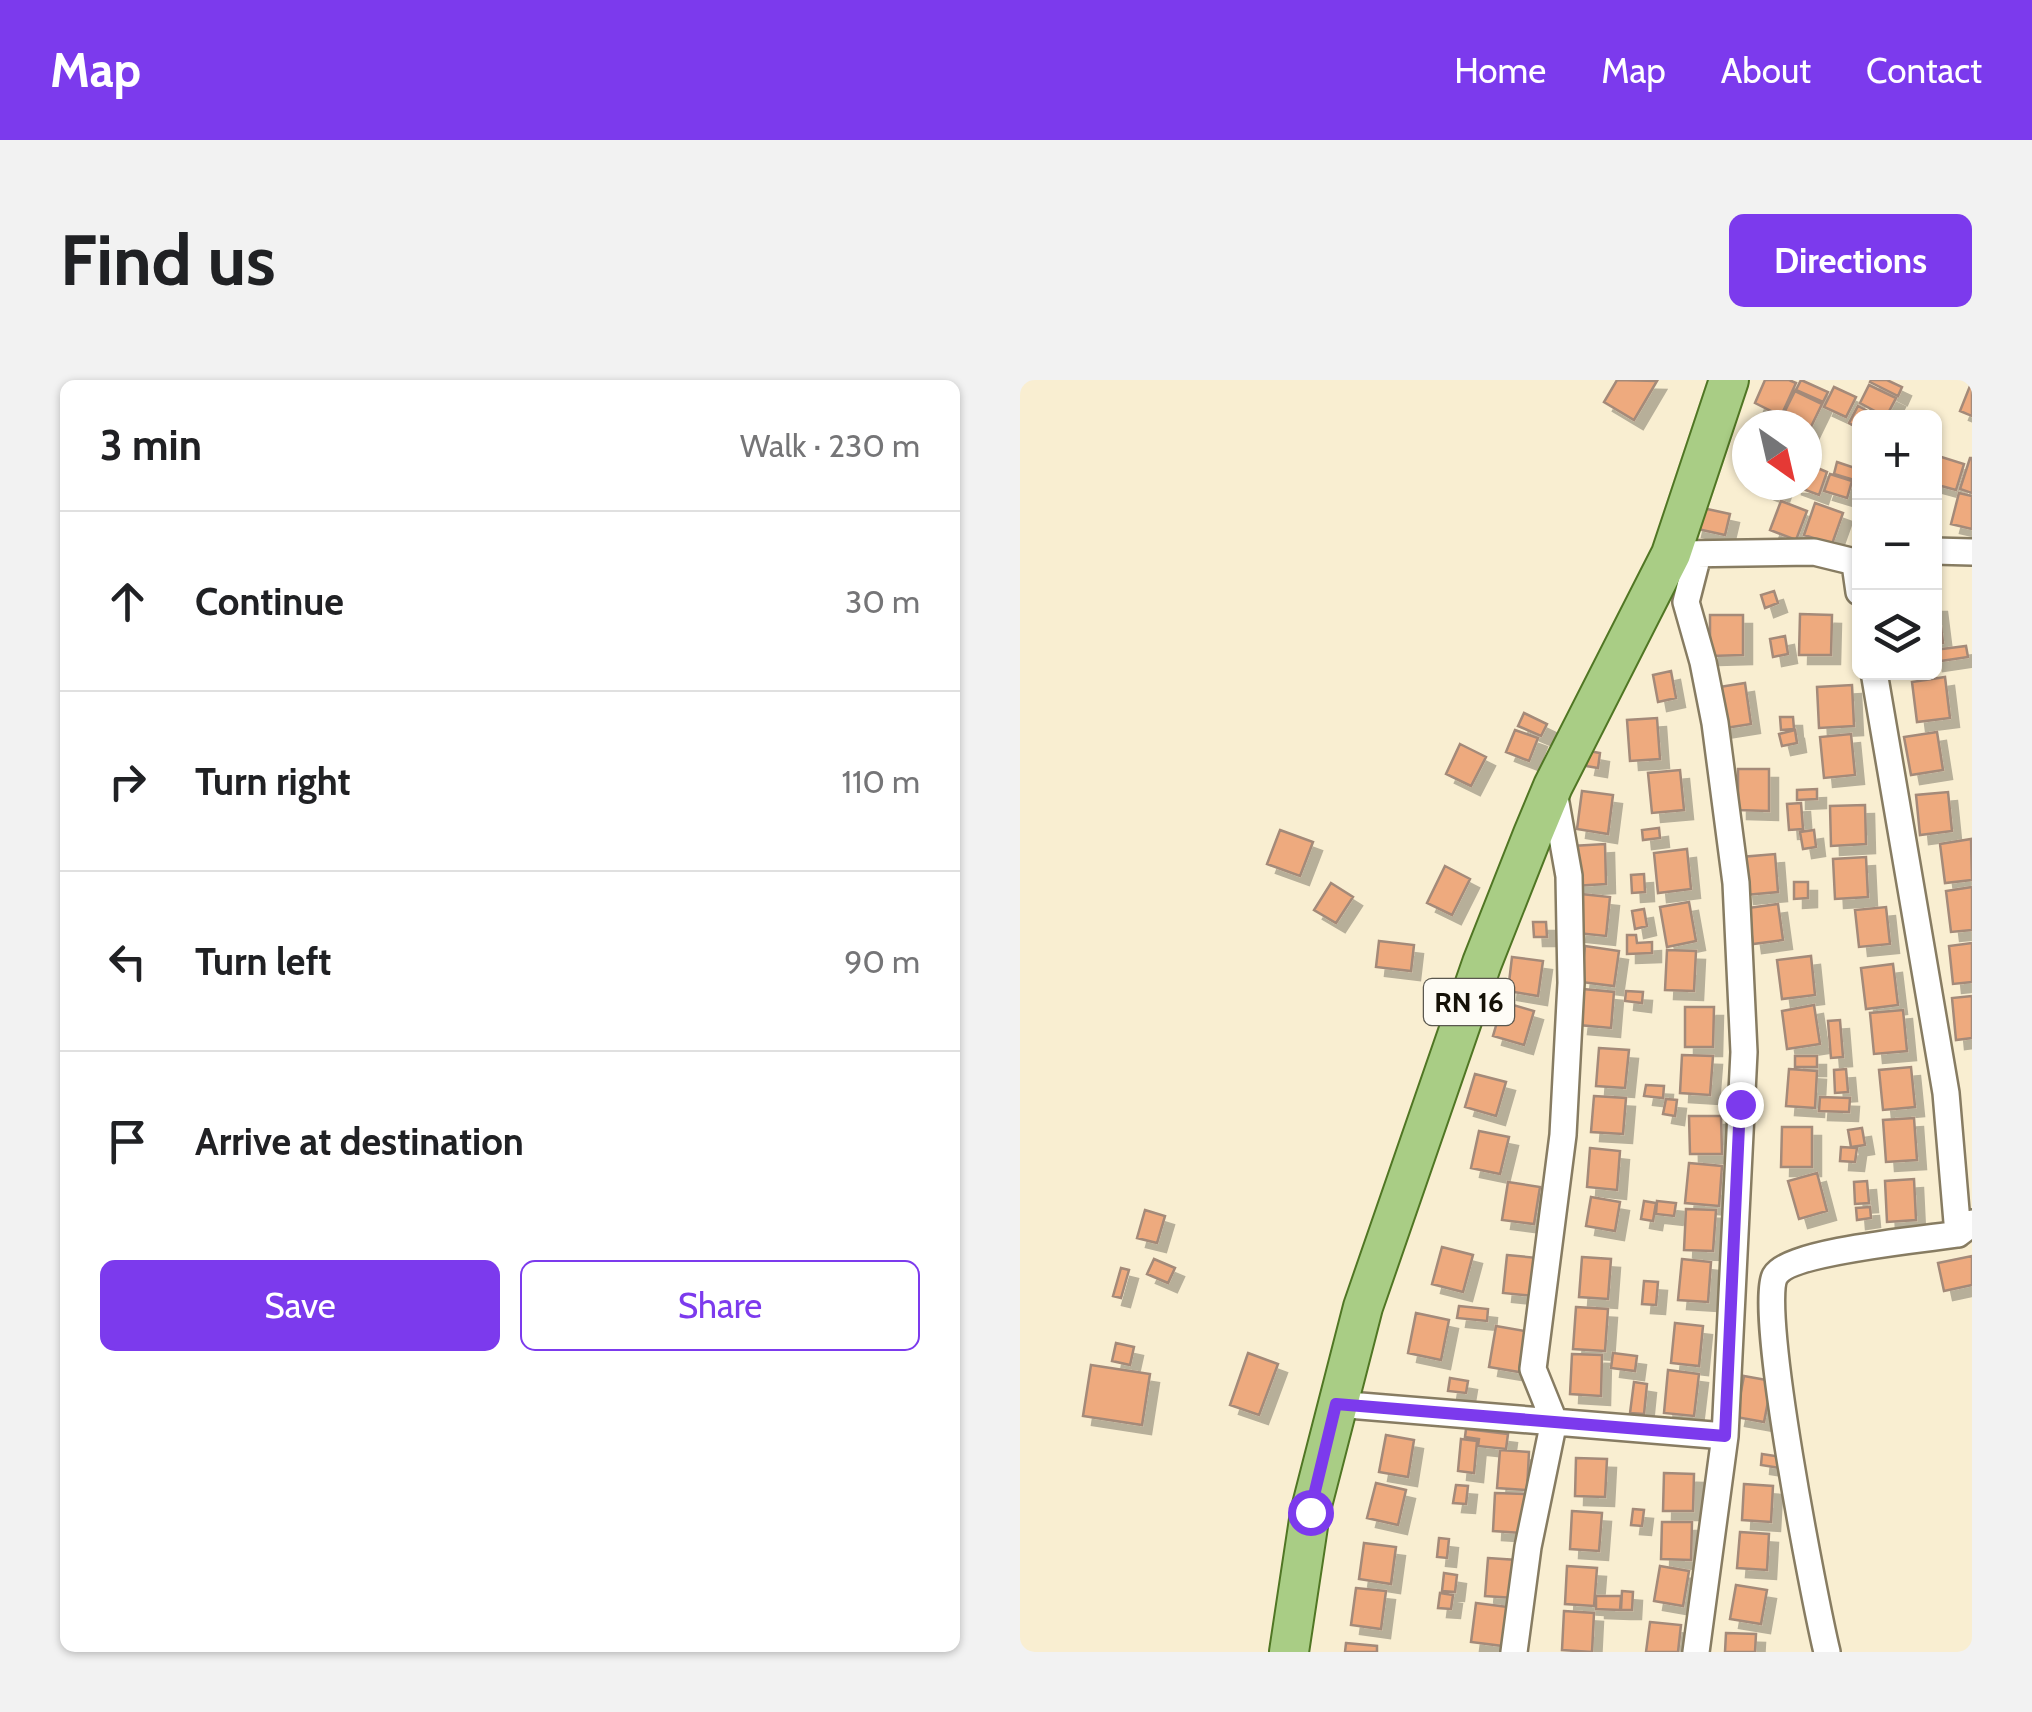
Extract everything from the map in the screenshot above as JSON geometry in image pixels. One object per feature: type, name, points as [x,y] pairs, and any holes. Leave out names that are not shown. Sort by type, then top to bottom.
[{"type":"main road","name":"RN 16","points":[[1289,1652],[1310,1512],[1363,1307],[1457,1036],[1553,786],[1684,554],[1729,380]]},
{"type":"street","points":[[1696,1652],[1725,1436],[1744,1052],[1736,882],[1706,677],[1686,602],[1684,554],[1814,552],[1852,563]]},
{"type":"street","points":[[1942,552],[1972,552]]},
{"type":"street","points":[[1827,1652],[1776,1371],[1770,1298],[1775,1276],[1787,1264],[1818,1254],[1965,1228],[1946,1093],[1875,680]]},
{"type":"street","points":[[1514,1652],[1528,1548],[1554,1420],[1533,1369],[1563,1135],[1570,983],[1570,876],[1553,786]]},
{"type":"street","points":[[1336,1404],[1725,1436]]},
{"type":"building","points":[[1617,380],[1657,381],[1634,420],[1604,402]]},
{"type":"building","points":[[1765,380],[1796,383],[1784,410],[1769,410],[1755,403]]},
{"type":"building","points":[[1801,380],[1828,392],[1823,402],[1796,390]]},
{"type":"building","points":[[1871,380],[1887,380],[1902,387],[1898,396]]},
{"type":"building","points":[[1972,381],[1972,416],[1960,411]]},
{"type":"building","points":[[1869,385],[1896,398],[1890,410],[1873,410],[1860,403]]},
{"type":"building","points":[[1834,387],[1856,397],[1846,417],[1824,407]]},
{"type":"building","points":[[1795,391],[1822,404],[1819,410],[1786,410]]},
{"type":"building","points":[[1942,457],[1964,464],[1956,490],[1942,486]]},
{"type":"building","points":[[1972,458],[1972,493],[1960,489]]},
{"type":"building","points":[[1837,462],[1852,467],[1852,479],[1834,474]]},
{"type":"building","points":[[1830,474],[1852,481],[1847,498],[1824,491]]},
{"type":"building","points":[[1959,493],[1972,496],[1972,529],[1951,524]]},
{"type":"building","points":[[1781,501],[1807,511],[1796,540],[1770,530]]},
{"type":"building","points":[[1815,503],[1843,513],[1832,544],[1804,535]]},
{"type":"building","points":[[1698,507],[1730,514],[1725,535],[1693,528]]},
{"type":"building","points":[[1774,591],[1778,603],[1765,608],[1761,595]]},
{"type":"building","points":[[1800,614],[1832,615],[1831,655],[1799,655]]},
{"type":"building","points":[[1710,615],[1743,615],[1743,655],[1710,656]]},
{"type":"building","points":[[1785,636],[1788,654],[1773,657],[1770,639]]},
{"type":"building","points":[[1966,646],[1968,657],[1942,661],[1942,649]]},
{"type":"building","points":[[1671,671],[1676,698],[1658,702],[1653,675]]},
{"type":"building","points":[[1945,677],[1950,718],[1917,722],[1912,682]]},
{"type":"building","points":[[1745,683],[1751,724],[1719,729],[1713,688]]},
{"type":"building","points":[[1852,685],[1854,726],[1819,728],[1817,687]]},
{"type":"building","points":[[1524,713],[1547,724],[1541,736],[1518,726]]},
{"type":"building","points":[[1780,717],[1793,717],[1794,729],[1781,730]]},
{"type":"building","points":[[1657,718],[1660,759],[1630,761],[1627,720]]},
{"type":"building","points":[[1515,730],[1538,738],[1529,761],[1506,752]]},
{"type":"building","points":[[1795,730],[1797,743],[1782,746],[1779,734]]},
{"type":"building","points":[[1937,732],[1943,770],[1911,775],[1904,737]]},
{"type":"building","points":[[1851,734],[1855,775],[1824,778],[1820,737]]},
{"type":"building","points":[[1460,744],[1486,757],[1471,786],[1446,774]]},
{"type":"building","points":[[1589,751],[1600,753],[1598,768],[1586,766]]},
{"type":"building","points":[[1738,769],[1769,769],[1769,811],[1738,810]]},
{"type":"building","points":[[1680,770],[1684,810],[1652,813],[1648,773]]},
{"type":"building","points":[[1817,789],[1817,799],[1797,800],[1797,790]]},
{"type":"building","points":[[1582,791],[1613,795],[1608,834],[1577,829]]},
{"type":"building","points":[[1948,792],[1952,831],[1920,835],[1916,795]]},
{"type":"building","points":[[1801,803],[1803,829],[1789,830],[1787,804]]},
{"type":"building","points":[[1865,805],[1866,844],[1831,846],[1830,806]]},
{"type":"building","points":[[1659,828],[1660,838],[1643,840],[1642,830]]},
{"type":"building","points":[[1280,830],[1313,842],[1300,876],[1267,864]]},
{"type":"building","points":[[1814,830],[1816,847],[1803,849],[1800,832]]},
{"type":"building","points":[[1971,839],[1972,880],[1945,883],[1940,844]]},
{"type":"building","points":[[1605,844],[1606,884],[1573,886],[1572,846]]},
{"type":"building","points":[[1687,849],[1691,889],[1658,893],[1654,853]]},
{"type":"building","points":[[1775,854],[1778,892],[1745,895],[1741,857]]},
{"type":"building","points":[[1866,857],[1868,897],[1835,899],[1833,859]]},
{"type":"building","points":[[1445,866],[1470,879],[1452,915],[1427,903]]},
{"type":"building","points":[[1644,874],[1645,892],[1632,893],[1631,875]]},
{"type":"building","points":[[1794,882],[1808,882],[1808,898],[1794,899]]},
{"type":"building","points":[[1331,883],[1353,897],[1336,923],[1314,910]]},
{"type":"building","points":[[1972,887],[1972,930],[1951,932],[1946,891]]},
{"type":"building","points":[[1581,894],[1610,897],[1606,936],[1577,933]]},
{"type":"building","points":[[1689,902],[1696,941],[1667,947],[1660,907]]},
{"type":"building","points":[[1778,904],[1783,940],[1753,944],[1748,908]]},
{"type":"building","points":[[1886,907],[1890,944],[1859,947],[1855,910]]},
{"type":"building","points":[[1644,909],[1647,926],[1635,929],[1632,911]]},
{"type":"building","points":[[1533,922],[1546,922],[1547,937],[1534,937]]},
{"type":"building","points":[[1627,935],[1636,935],[1637,943],[1652,942],[1652,953],[1627,954]]},
{"type":"building","points":[[1379,941],[1414,945],[1411,971],[1376,967]]},
{"type":"building","points":[[1972,943],[1972,982],[1953,984],[1949,946]]},
{"type":"building","points":[[1585,946],[1619,951],[1614,986],[1581,982]]},
{"type":"building","points":[[1667,950],[1696,951],[1694,991],[1665,990]]},
{"type":"building","points":[[1811,956],[1815,995],[1782,999],[1777,960]]},
{"type":"building","points":[[1512,957],[1543,961],[1538,996],[1508,991]]},
{"type":"building","points":[[1893,964],[1898,1005],[1866,1009],[1861,968]]},
{"type":"building","points":[[1583,989],[1614,992],[1611,1028],[1579,1025]]},
{"type":"building","points":[[1626,991],[1643,992],[1642,1003],[1625,1001]]},
{"type":"building","points":[[1972,996],[1972,1038],[1956,1040],[1952,998]]},
{"type":"building","points":[[1503,1002],[1534,1011],[1524,1045],[1493,1036]]},
{"type":"building","points":[[1814,1005],[1820,1044],[1787,1049],[1782,1011]]},
{"type":"building","points":[[1685,1007],[1714,1007],[1713,1047],[1685,1047]]},
{"type":"building","points":[[1903,1010],[1907,1051],[1874,1054],[1870,1013]]},
{"type":"building","points":[[1840,1020],[1843,1057],[1831,1058],[1828,1021]]},
{"type":"building","points":[[1599,1048],[1629,1050],[1625,1088],[1596,1086]]},
{"type":"building","points":[[1682,1055],[1713,1056],[1710,1095],[1680,1093]]},
{"type":"building","points":[[1795,1056],[1817,1056],[1817,1067],[1795,1067]]},
{"type":"building","points":[[1911,1067],[1915,1107],[1883,1110],[1879,1070]]},
{"type":"building","points":[[1789,1069],[1817,1071],[1815,1108],[1786,1106]]},
{"type":"building","points":[[1846,1069],[1848,1092],[1835,1093],[1834,1070]]},
{"type":"building","points":[[1475,1074],[1506,1082],[1496,1116],[1465,1107]]},
{"type":"building","points":[[1646,1085],[1664,1086],[1663,1098],[1644,1096]]},
{"type":"building","points":[[1594,1096],[1626,1098],[1623,1134],[1591,1132]]},
{"type":"building","points":[[1820,1097],[1850,1098],[1849,1112],[1819,1111]]},
{"type":"building","points":[[1666,1099],[1677,1100],[1675,1116],[1663,1114]]},
{"type":"building","points":[[1689,1116],[1721,1116],[1722,1154],[1690,1154]]},
{"type":"building","points":[[1914,1118],[1917,1160],[1886,1162],[1883,1120]]},
{"type":"building","points":[[1782,1127],[1812,1127],[1812,1167],[1781,1167]]},
{"type":"building","points":[[1862,1128],[1865,1145],[1851,1147],[1848,1130]]},
{"type":"building","points":[[1479,1131],[1509,1137],[1500,1174],[1471,1168]]},
{"type":"building","points":[[1841,1147],[1857,1148],[1855,1162],[1840,1161]]},
{"type":"building","points":[[1590,1148],[1620,1151],[1617,1190],[1587,1187]]},
{"type":"building","points":[[1689,1163],[1722,1166],[1719,1206],[1685,1203]]},
{"type":"building","points":[[1817,1173],[1827,1211],[1799,1219],[1788,1181]]},
{"type":"building","points":[[1914,1179],[1916,1220],[1887,1222],[1885,1181]]},
{"type":"building","points":[[1867,1181],[1869,1203],[1855,1204],[1854,1182]]},
{"type":"building","points":[[1508,1182],[1540,1187],[1534,1224],[1502,1220]]},
{"type":"building","points":[[1591,1197],[1620,1202],[1615,1231],[1586,1226]]},
{"type":"building","points":[[1644,1201],[1656,1203],[1653,1221],[1641,1219]]},
{"type":"building","points":[[1657,1201],[1676,1203],[1674,1216],[1656,1214]]},
{"type":"building","points":[[1870,1207],[1871,1218],[1857,1220],[1856,1208]]},
{"type":"building","points":[[1686,1209],[1716,1210],[1713,1251],[1684,1250]]},
{"type":"building","points":[[1145,1210],[1165,1216],[1157,1243],[1137,1238]]},
{"type":"building","points":[[1442,1247],[1473,1255],[1463,1292],[1432,1284]]},
{"type":"building","points":[[1507,1255],[1538,1258],[1534,1296],[1503,1293]]},
{"type":"building","points":[[1972,1256],[1972,1285],[1944,1291],[1938,1263]]},
{"type":"building","points":[[1582,1257],[1611,1259],[1608,1299],[1579,1297]]},
{"type":"building","points":[[1154,1259],[1175,1268],[1168,1283],[1147,1274]]},
{"type":"building","points":[[1682,1259],[1711,1262],[1708,1302],[1678,1300]]},
{"type":"building","points":[[1121,1268],[1129,1270],[1121,1298],[1113,1296]]},
{"type":"building","points":[[1644,1281],[1658,1282],[1656,1305],[1642,1304]]},
{"type":"building","points":[[1459,1306],[1488,1309],[1487,1321],[1457,1318]]},
{"type":"building","points":[[1576,1307],[1608,1309],[1605,1351],[1573,1349]]},
{"type":"building","points":[[1416,1313],[1449,1320],[1441,1360],[1408,1353]]},
{"type":"building","points":[[1675,1323],[1703,1326],[1699,1366],[1671,1363]]},
{"type":"building","points":[[1496,1326],[1525,1331],[1519,1372],[1489,1367]]},
{"type":"building","points":[[1116,1343],[1134,1347],[1130,1365],[1112,1361]]},
{"type":"building","points":[[1248,1353],[1278,1364],[1259,1415],[1230,1405]]},
{"type":"building","points":[[1613,1353],[1637,1356],[1635,1371],[1611,1368]]},
{"type":"building","points":[[1572,1354],[1602,1355],[1601,1396],[1570,1394]]},
{"type":"building","points":[[1091,1365],[1150,1374],[1142,1425],[1083,1416]]},
{"type":"building","points":[[1668,1370],[1699,1374],[1694,1416],[1664,1413]]},
{"type":"building","points":[[1744,1376],[1772,1381],[1764,1422],[1736,1417]]},
{"type":"building","points":[[1450,1378],[1468,1381],[1466,1393],[1448,1391]]},
{"type":"building","points":[[1634,1382],[1647,1384],[1644,1414],[1630,1413]]},
{"type":"building","points":[[1466,1429],[1508,1434],[1506,1449],[1478,1446],[1479,1439],[1465,1437]]},
{"type":"building","points":[[1386,1435],[1414,1440],[1408,1477],[1379,1472]]},
{"type":"building","points":[[1461,1439],[1477,1441],[1474,1473],[1458,1471]]},
{"type":"building","points":[[1500,1450],[1529,1452],[1527,1490],[1497,1488]]},
{"type":"building","points":[[1762,1454],[1782,1457],[1780,1468],[1761,1465]]},
{"type":"building","points":[[1576,1458],[1607,1459],[1605,1497],[1575,1496]]},
{"type":"building","points":[[1664,1473],[1694,1474],[1693,1511],[1663,1511]]},
{"type":"building","points":[[1376,1483],[1406,1490],[1398,1525],[1367,1518]]},
{"type":"building","points":[[1744,1484],[1773,1486],[1771,1522],[1742,1520]]},
{"type":"building","points":[[1456,1485],[1468,1486],[1466,1504],[1453,1503]]},
{"type":"building","points":[[1495,1493],[1525,1494],[1522,1533],[1493,1531]]},
{"type":"building","points":[[1633,1509],[1644,1510],[1642,1526],[1631,1525]]},
{"type":"building","points":[[1572,1511],[1602,1513],[1599,1551],[1570,1549]]},
{"type":"building","points":[[1662,1522],[1692,1522],[1691,1560],[1661,1559]]},
{"type":"building","points":[[1740,1532],[1769,1534],[1767,1570],[1737,1568]]},
{"type":"building","points":[[1439,1538],[1449,1539],[1447,1558],[1437,1557]]},
{"type":"building","points":[[1364,1543],[1396,1547],[1391,1584],[1359,1579]]},
{"type":"building","points":[[1488,1558],[1517,1560],[1515,1598],[1485,1596]]},
{"type":"building","points":[[1567,1566],[1597,1568],[1594,1606],[1565,1604]]},
{"type":"building","points":[[1660,1566],[1689,1571],[1683,1606],[1654,1601]]},
{"type":"building","points":[[1444,1573],[1457,1575],[1455,1592],[1442,1591]]},
{"type":"building","points":[[1736,1585],[1767,1590],[1761,1624],[1730,1619]]},
{"type":"building","points":[[1356,1588],[1386,1591],[1381,1629],[1351,1625]]},
{"type":"building","points":[[1622,1591],[1633,1592],[1632,1610],[1621,1610]]},
{"type":"building","points":[[1440,1593],[1453,1595],[1451,1609],[1438,1608]]},
{"type":"building","points":[[1596,1596],[1621,1596],[1620,1610],[1596,1609]]},
{"type":"building","points":[[1476,1603],[1508,1607],[1503,1646],[1471,1642]]},
{"type":"building","points":[[1564,1611],[1594,1613],[1592,1652],[1562,1650]]},
{"type":"building","points":[[1650,1622],[1681,1625],[1678,1652],[1646,1652]]},
{"type":"building","points":[[1726,1633],[1756,1634],[1755,1652],[1725,1652]]},
{"type":"building","points":[[1346,1643],[1377,1646],[1377,1652],[1345,1652]]},
{"type":"route","points":[[1310,1512],[1336,1404],[1725,1436],[1740,1104]]}]
